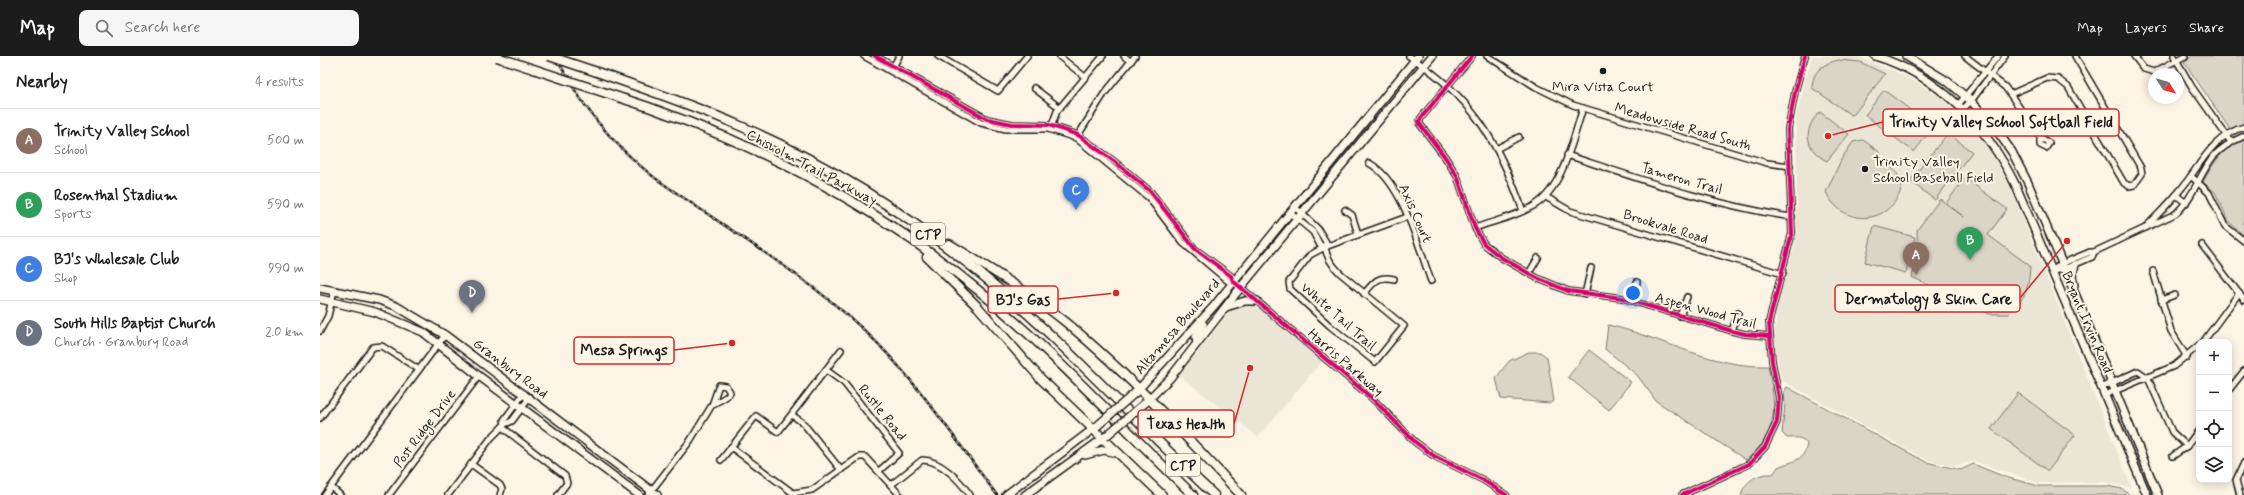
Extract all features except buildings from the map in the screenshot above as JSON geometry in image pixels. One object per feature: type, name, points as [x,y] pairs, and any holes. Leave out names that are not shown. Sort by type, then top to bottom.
[{"type":"highway","name":"Chisholm Trail Parkway","points":[[494,56],[673,115],[750,147],[824,184],[902,233],[957,273],[997,306],[1194,495]]},
{"type":"highway","name":"Chisholm Trail Parkway","points":[[549,56],[690,105],[763,136],[836,174],[912,222],[980,274],[1027,314],[1214,495]]},
{"type":"highway","points":[[912,222],[973,258],[1033,298],[1067,323],[1137,390],[1241,495]]},
{"type":"highway","points":[[902,233],[971,299],[1033,370],[1162,495]]},
{"type":"main road","name":"Altamesa Boulevard","points":[[1025,495],[1104,438],[1147,401],[1170,378],[1241,287],[1432,56]]},
{"type":"main road","name":"Bryant Irvin Road","points":[[1876,56],[1927,80],[1960,107],[1982,129],[2008,169],[2147,495]]},
{"type":"main road","name":"Bryant Irvin Road","points":[[1906,56],[1934,72],[1969,99],[2000,134],[2012,152],[2028,183],[2158,495]]},
{"type":"main road","name":"Altamesa Boulevard","points":[[1006,495],[1094,428],[1137,390],[1207,314],[1362,126],[1414,57]]},
{"type":"main road","points":[[1350,155],[1351,148],[1363,130],[1362,126]]},
{"type":"main road","points":[[2075,265],[2072,281],[2080,300],[2081,308]]},
{"type":"main road","name":"Granbury Road","points":[[320,288],[379,300],[396,306],[445,334],[527,395],[653,494]]},
{"type":"main road","name":"Granbury Road","points":[[320,299],[375,312],[403,322],[439,343],[479,376],[639,495]]},
{"type":"main road","points":[[1226,307],[1245,301],[1257,301]]},
{"type":"main road","points":[[1197,343],[1196,337],[1207,314]]},
{"type":"main road","points":[[1170,378],[1191,344],[1188,335]]},
{"type":"main road","points":[[1079,457],[1104,450],[1117,453]]},
{"type":"main road","points":[[1049,478],[1047,470],[1059,454]]},
{"type":"street","name":"Harris Parkway","points":[[864,56],[892,68],[987,120],[1012,124],[1052,125],[1077,137],[1135,182],[1190,246],[1228,281],[1233,281],[1241,287],[1373,399],[1415,442],[1434,456],[1483,480],[1506,495]]},
{"type":"street","name":"Harris Parkway","points":[[875,56],[981,123],[1006,129],[1048,129],[1077,137]]},
{"type":"street","points":[[892,68],[899,56]]},
{"type":"street","points":[[938,56],[998,91],[1027,56]]},
{"type":"street","points":[[1060,56],[1085,77]]},
{"type":"street","points":[[1052,125],[1060,108],[1103,56]]},
{"type":"street","points":[[1124,56],[1130,62]]},
{"type":"street","points":[[1077,137],[1104,94],[1135,56]]},
{"type":"street","points":[[1448,86],[1472,56]]},
{"type":"street","name":"Meadowside Road South","points":[[1487,56],[1536,87],[1583,108],[1767,163],[1790,166]]},
{"type":"street","points":[[1682,495],[1749,464],[1757,457],[1769,440],[1777,422],[1779,398],[1769,336],[1773,305],[1792,233],[1788,129],[1790,111],[1805,56]]},
{"type":"street","points":[[1965,56],[1989,73],[2011,94],[2040,137]]},
{"type":"street","points":[[1989,73],[1998,56]]},
{"type":"street","points":[[1960,107],[1969,99],[1989,73],[2005,56]]},
{"type":"street","points":[[2011,94],[2047,78],[2061,81],[2068,87],[2124,183],[2129,186],[2134,185],[2142,174],[2141,168],[2075,56]]},
{"type":"street","points":[[2134,56],[2144,69],[2150,72],[2160,71],[2175,58],[2185,56]]},
{"type":"street","points":[[1414,57],[1448,86],[1480,121],[1498,148],[1523,211]]},
{"type":"street","points":[[2175,58],[2192,87],[2231,142]]},
{"type":"street","name":"Aspen Wood Trail","points":[[1448,86],[1421,118],[1419,123],[1445,157],[1457,176],[1475,228],[1488,248],[1552,285],[1585,294],[1632,301],[1732,331],[1745,334],[1769,336]]},
{"type":"street","points":[[1034,88],[1060,108]]},
{"type":"street","points":[[1475,228],[1523,211],[1534,206],[1546,197],[1560,175],[1583,108]]},
{"type":"street","points":[[2143,230],[2176,195],[2208,152],[2226,135],[2244,127]]},
{"type":"street","points":[[2052,271],[2090,252],[2094,252],[2176,214],[2186,203],[2215,155],[2231,142],[2244,136]]},
{"type":"street","points":[[1498,148],[1519,137]]},
{"type":"street","name":"Tameron Trail","points":[[1567,155],[1687,193],[1760,212],[1792,217]]},
{"type":"street","name":"Axis Court","points":[[1369,163],[1379,168],[1398,194],[1431,281]]},
{"type":"street","points":[[2190,176],[2209,193],[2225,226],[2244,241]]},
{"type":"street","points":[[2176,195],[2186,203]]},
{"type":"street","name":"Brookvale Road","points":[[1546,197],[1570,211],[1782,274]]},
{"type":"street","points":[[1293,210],[1318,229],[1326,242],[1325,247],[1331,263],[1364,294],[1375,281],[1385,276],[1394,279]]},
{"type":"street","points":[[1345,210],[1352,215],[1358,234]]},
{"type":"street","name":"White Tail Trail","points":[[1364,294],[1404,326],[1375,362],[1330,326],[1290,289],[1289,282],[1310,255],[1325,247],[1358,234],[1407,217]]},
{"type":"street","points":[[2202,245],[2244,300]]},
{"type":"street","points":[[2062,267],[2075,265],[2092,257],[2094,252]]},
{"type":"street","points":[[1529,273],[1538,258]]},
{"type":"street","points":[[1585,294],[1591,268]]},
{"type":"street","points":[[2153,271],[2171,331],[2187,357]]},
{"type":"street","points":[[1632,301],[1638,282]]},
{"type":"street","points":[[320,331],[328,316],[334,291]]},
{"type":"street","points":[[2205,339],[2239,292]]},
{"type":"street","points":[[2162,300],[2175,295]]},
{"type":"street","points":[[1680,316],[1687,297]]},
{"type":"street","points":[[1732,331],[1738,313]]},
{"type":"street","points":[[325,495],[445,334]]},
{"type":"street","points":[[320,418],[373,348],[382,346],[418,370]]},
{"type":"street","points":[[2105,396],[2148,378],[2187,357],[2196,349]]},
{"type":"street","points":[[720,460],[756,416],[778,432],[841,350]]},
{"type":"street","name":"Rustle Road","points":[[826,370],[844,383],[900,452],[879,471]]},
{"type":"street","points":[[2101,388],[2138,371],[2148,378],[2172,432],[2187,446]]},
{"type":"street","points":[[2232,386],[2244,371]]},
{"type":"street","points":[[2130,375],[2134,384]]},
{"type":"street","name":"Post Ridge Drive","points":[[389,495],[479,376]]},
{"type":"street","points":[[448,495],[471,464],[503,426],[504,420],[519,406],[527,395]]},
{"type":"street","points":[[653,494],[690,441],[712,405]]},
{"type":"street","points":[[792,415],[803,423],[841,470]]},
{"type":"street","points":[[503,426],[565,476],[567,483],[558,495]]},
{"type":"street","points":[[2173,456],[2187,446],[2196,434]]},
{"type":"street","points":[[731,447],[793,494],[812,490],[859,457],[865,457],[900,495]]},
{"type":"street","points":[[891,484],[922,460],[928,460],[956,476],[970,495]]},
{"type":"street","points":[[2240,495],[2236,480],[2244,463]]},
{"type":"street","points":[[471,464],[500,485],[502,489],[500,495]]},
{"type":"street","points":[[331,487],[340,495]]},
{"type":"shaded area","points":[[1812,56],[1857,56],[1908,77],[1939,96],[1977,133],[1989,149],[2010,187],[2132,488],[2103,482],[2038,483],[1974,461],[1954,466],[1925,459],[1781,380],[1775,341],[1776,312],[1795,244],[1797,219],[1796,116]]},
{"type":"shaded area","points":[[2192,56],[2244,56],[2244,123],[2231,131],[2184,62]]},
{"type":"shaded area","points":[[1839,60],[1860,62],[1885,74],[1854,114],[1851,115],[1812,88],[1814,77],[1817,72],[1828,63]]},
{"type":"shaded area","points":[[1884,90],[1933,127],[1914,152],[1865,115]]},
{"type":"shaded area","points":[[1820,112],[1849,134],[1827,161],[1814,151],[1808,139],[1810,125]]},
{"type":"shaded area","points":[[1948,133],[1972,152],[1935,200],[1910,181]]},
{"type":"shaded area","points":[[2244,139],[2244,236],[2229,222],[2215,192],[2203,182],[2220,156],[2230,146]]},
{"type":"shaded area","name":"Trinity Valley School Baseball Field","points":[[1863,140],[1878,151],[1903,181],[1899,195],[1891,206],[1881,214],[1869,217],[1857,217],[1845,213],[1834,204],[1826,192],[1842,158],[1853,142]]},
{"type":"shaded area","points":[[1965,178],[2007,209],[1988,235],[2030,266],[2029,281],[2025,293],[2019,303],[2009,314],[1989,314],[1912,277],[1918,254],[1917,230],[1940,199],[1964,217],[1946,203]]},
{"type":"shaded area","points":[[1874,226],[1915,237],[1906,273],[1865,262]]},
{"type":"shaded area","points":[[1243,303],[1254,305],[1322,361],[1258,437],[1179,375],[1235,305]]},
{"type":"shaded area","points":[[1608,325],[1628,330],[1707,357],[1747,365],[1768,366],[1773,393],[1773,417],[1765,439],[1757,450],[1746,460],[1656,401],[1637,375],[1605,349]]},
{"type":"shaded area","points":[[1589,350],[1631,382],[1609,410],[1568,377]]},
{"type":"shaded area","points":[[1529,352],[1540,352],[1547,357],[1554,401],[1550,403],[1501,399],[1496,378],[1509,361]]},
{"type":"shaded area","points":[[1787,387],[1926,462],[1961,470],[1973,464],[2005,477],[2039,486],[2107,486],[2122,489],[2130,495],[1741,495],[1746,485],[1753,478],[1773,474],[1778,467],[1796,460],[1803,455],[1807,444],[1805,441],[1798,438],[1787,438],[1782,433],[1785,405],[1784,392]]},
{"type":"shaded area","points":[[2018,393],[2075,435],[2048,471],[1991,429]]},
{"type":"railway","points":[[556,56],[565,74],[586,107],[598,123],[625,152],[655,178],[815,289],[864,330],[883,349],[917,389],[997,495]]},
{"type":"cycle path","points":[[875,56],[987,119],[1012,124],[1049,125],[1078,135],[1115,162],[1150,191],[1195,249],[1231,276],[1233,281],[1373,399],[1415,442],[1434,456],[1483,480],[1506,495]]},
{"type":"cycle path","points":[[1472,56],[1421,118],[1419,123],[1445,157],[1457,176],[1475,228],[1484,244],[1502,258],[1537,278],[1568,291],[1622,298],[1732,331],[1745,334],[1769,336]]},
{"type":"cycle path","points":[[1682,495],[1749,464],[1765,447],[1777,422],[1779,398],[1772,361],[1769,322],[1792,233],[1788,129],[1795,92],[1805,56]]},
{"type":"place","name":"Mira Vista Court","points":[[1603,71]]},
{"type":"place","name":"Trinity Valley School Softball Field","points":[[1828,136]]},
{"type":"place","name":"Trinity Valley School Baseball Field","points":[[1865,169]]},
{"type":"place","name":"BJ's Wholesale Club","points":[[1076,210]]},
{"type":"place","name":"Dermatology & Skin Care","points":[[2067,241]]},
{"type":"place","name":"Rosenthal Stadium","points":[[1970,260]]},
{"type":"place","name":"Trinity Valley School","points":[[1916,275]]},
{"type":"place","name":"BJ's Gas","points":[[1116,293]]},
{"type":"place","name":"South Hills Baptist Church","points":[[472,313]]},
{"type":"place","name":"Mesa Springs","points":[[732,343]]},
{"type":"place","name":"Texas Health","points":[[1250,368]]}]
